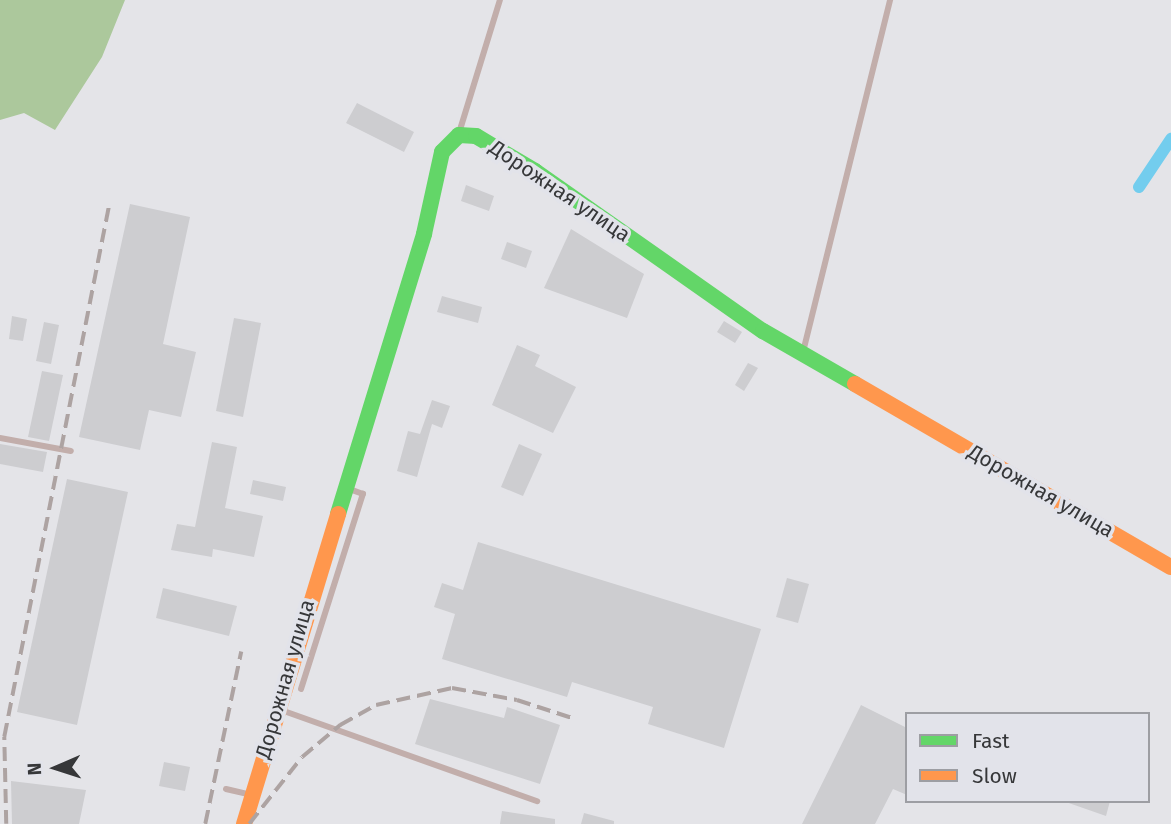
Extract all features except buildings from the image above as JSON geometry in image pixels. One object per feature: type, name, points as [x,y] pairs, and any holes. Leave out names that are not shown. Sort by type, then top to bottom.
[{"type":"street","name":"Дорожная улица","points":[[244,824],[276,708],[424,234],[442,152],[459,135],[476,136],[535,171],[803,354],[1171,567]]},
{"type":"lane","points":[[459,135],[500,0]]},
{"type":"lane","points":[[803,354],[890,0]]},
{"type":"lane","points":[[0,438],[71,451]]},
{"type":"lane","points":[[301,689],[363,494],[344,487]]},
{"type":"lane","points":[[276,708],[537,801]]},
{"type":"lane","points":[[226,789],[252,796]]},
{"type":"green space","points":[[0,0],[125,0],[102,57],[55,130],[24,113],[0,120]]},
{"type":"waterway","points":[[1139,187],[1171,139]]},
{"type":"railway","points":[[6,824],[4,737],[109,205]]},
{"type":"railway","points":[[205,824],[241,652]]},
{"type":"railway","points":[[249,824],[302,757],[340,725],[376,705],[452,688],[517,700],[572,718]]},
{"type":"traffic: fast","points":[[338,514],[424,234],[442,152],[459,135],[476,136],[535,171],[763,331],[855,384]]},
{"type":"traffic: slow","points":[[855,384],[1171,567]]},
{"type":"traffic: slow","points":[[244,824],[338,514]]}]
